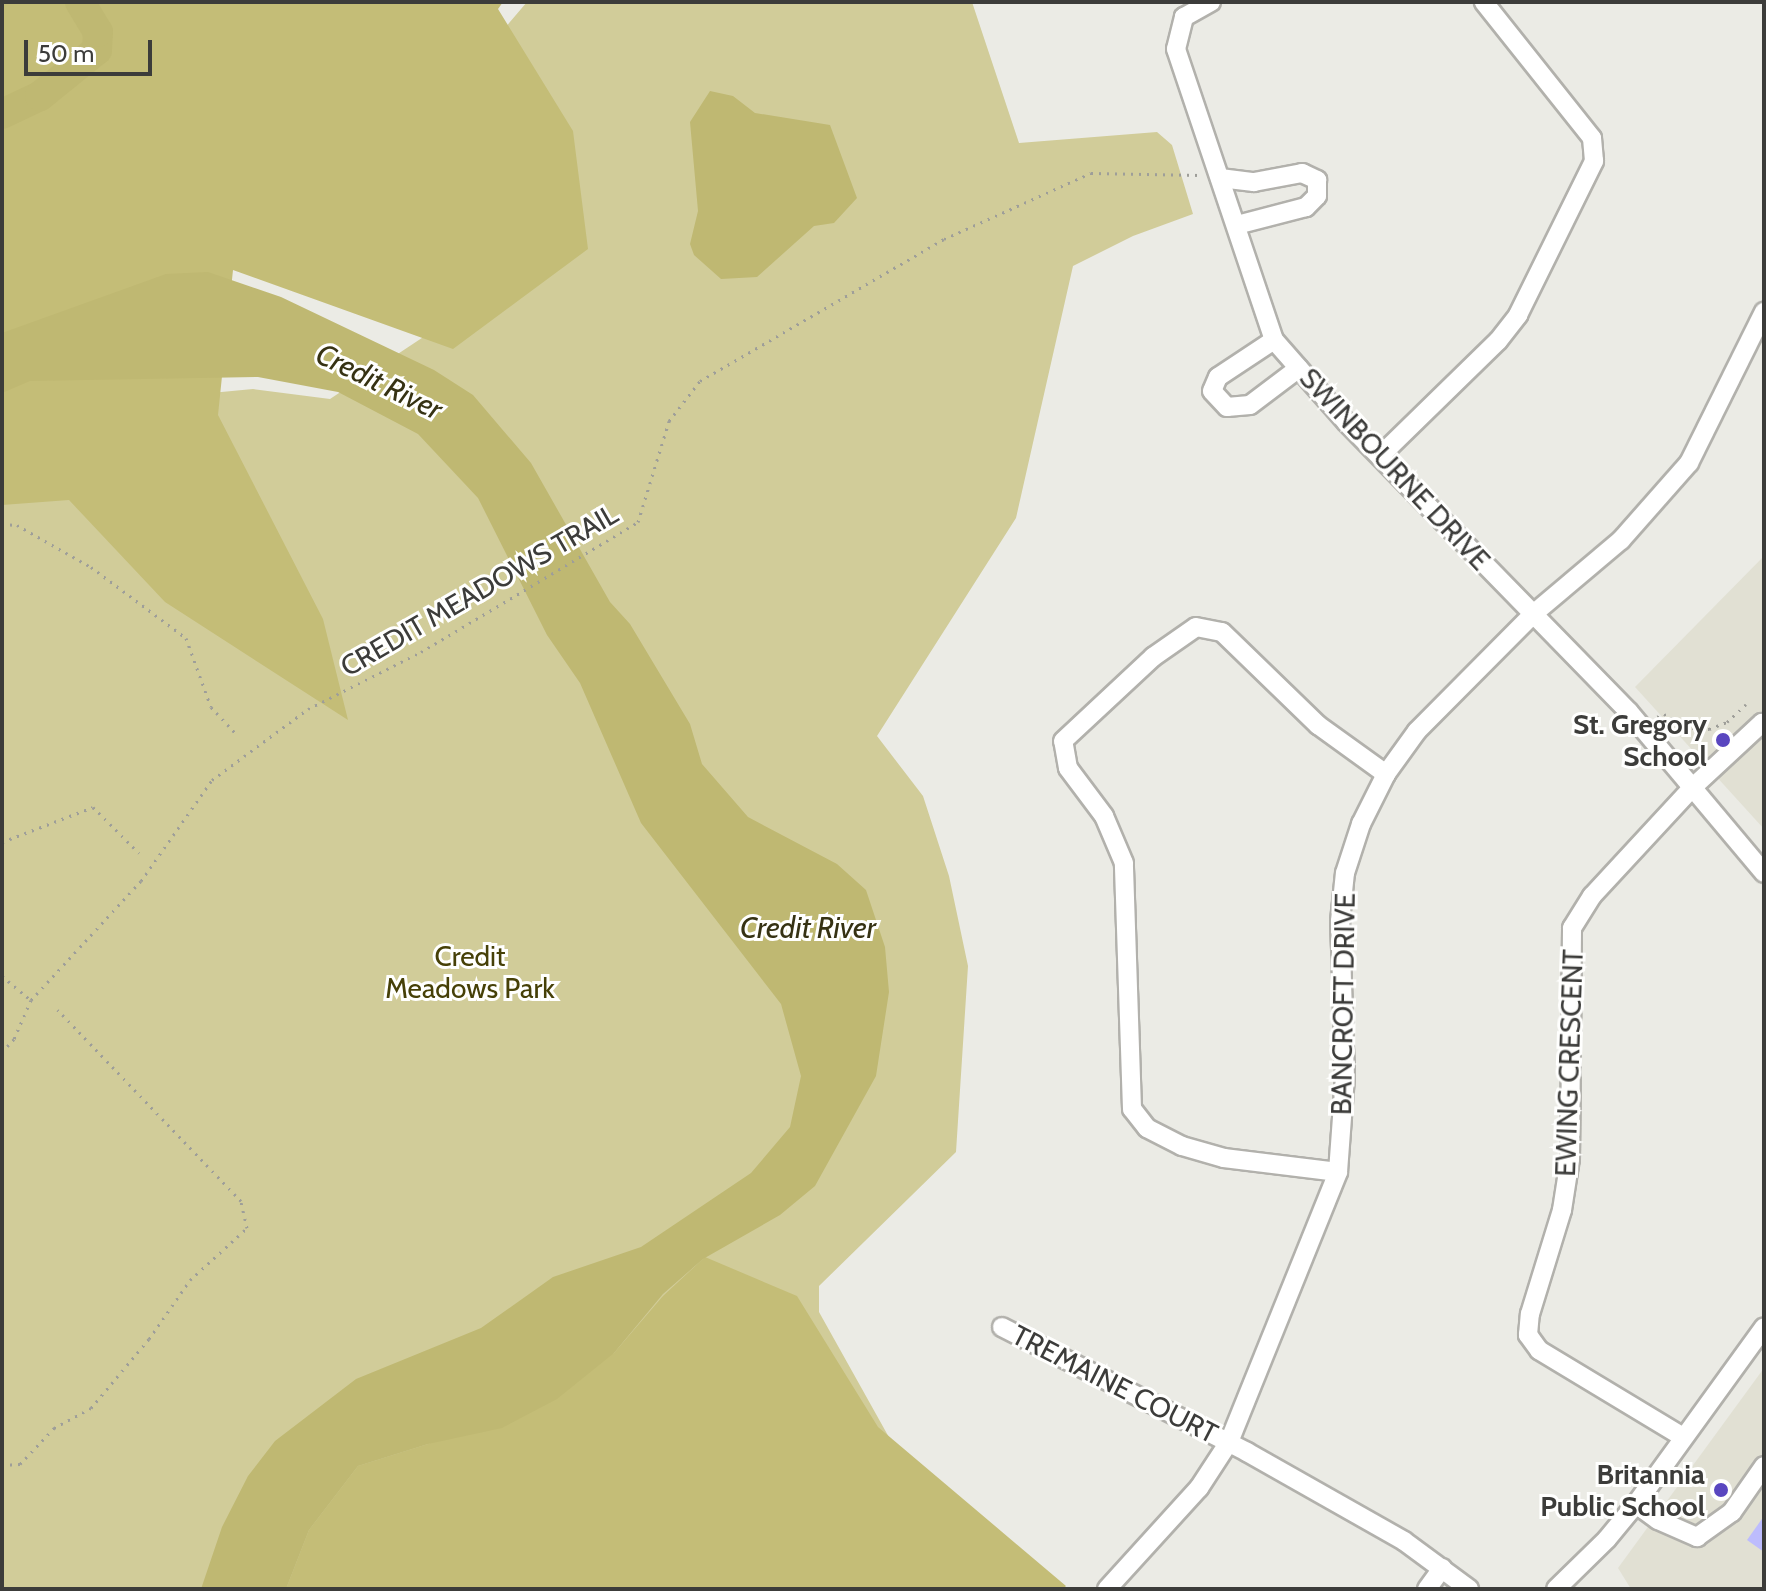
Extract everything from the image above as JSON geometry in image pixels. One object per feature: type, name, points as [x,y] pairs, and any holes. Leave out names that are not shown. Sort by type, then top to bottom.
[{"type":"street","name":"SWINBOURNE DRIVE","points":[[1211,2],[1184,17],[1176,49],[1274,340],[1380,456],[1638,723],[1764,873]]},
{"type":"street","points":[[1380,456],[1498,341],[1518,315],[1594,161],[1592,138],[1484,2]]},
{"type":"street","points":[[1220,178],[1254,182],[1302,173],[1317,180],[1317,196],[1306,207],[1237,225]]},
{"type":"street","name":"BANCROFT DRIVE","points":[[1107,1589],[1199,1488],[1229,1442],[1338,1172],[1345,1077],[1340,921],[1345,873],[1361,824],[1386,774],[1417,731],[1532,615],[1621,540],[1689,463],[1764,312]]},
{"type":"street","points":[[1274,340],[1218,377],[1212,391],[1227,407],[1250,405],[1299,368]]},
{"type":"street","points":[[1338,1172],[1224,1158],[1182,1146],[1147,1128],[1132,1109],[1124,863],[1104,816],[1068,768],[1063,741],[1153,657],[1196,627],[1222,632],[1318,725],[1386,774]]},
{"type":"street","name":"EWING CRESCENT","points":[[1683,1437],[1539,1350],[1528,1335],[1530,1314],[1562,1210],[1570,1159],[1572,928],[1592,896],[1692,788],[1762,723],[1764,725]]},
{"type":"street","name":"TREMAINE COURT","points":[[1002,1327],[1229,1442],[1404,1541],[1469,1589]]},
{"type":"street","points":[[1556,1589],[1636,1504],[1762,1335]]},
{"type":"street","points":[[1636,1504],[1658,1520],[1697,1537],[1732,1512],[1764,1466]]},
{"type":"street","points":[[1427,1589],[1442,1568]]},
{"type":"path","name":"CREDIT MEADOWS TRAIL","points":[[2,1052],[14,1039],[31,1000],[141,881],[212,780],[308,709],[421,652],[638,522],[669,421],[700,381],[944,239],[1091,173],[1220,178]]},
{"type":"path","points":[[2,524],[17,525],[91,567],[186,638],[211,707],[237,735]]},
{"type":"path","points":[[1638,723],[1664,714],[1692,728],[1709,729],[1727,722],[1746,704]]},
{"type":"path","points":[[2,842],[93,807],[139,853]]},
{"type":"path","points":[[2,976],[31,1000]]},
{"type":"path","points":[[2,1465],[20,1464],[54,1428],[91,1408],[149,1339],[190,1280],[247,1228],[241,1201],[58,1010]]},
{"type":"shaded area","points":[[2,2],[503,2],[498,9],[573,131],[588,249],[453,349],[233,270],[218,415],[323,619],[348,720],[165,602],[69,500],[2,505]]},
{"type":"shaded area","name":"St. Gregory School","points":[[1764,556],[1764,829],[1635,687]]},
{"type":"shaded area","points":[[705,1257],[797,1296],[878,1427],[1066,1586],[1063,1589],[286,1589],[309,1530],[358,1466],[428,1444],[614,1353],[663,1296]]},
{"type":"shaded area","name":"Britannia Public School","points":[[1764,1368],[1764,1589],[1631,1589],[1618,1568]]},
{"type":"green space","name":"Credit Meadows Park","points":[[527,2],[972,2],[1019,143],[1157,132],[1172,145],[1193,214],[1133,236],[1073,266],[1016,518],[877,736],[923,796],[949,876],[968,966],[956,1152],[819,1286],[819,1312],[900,1457],[1056,1589],[2,1589],[2,413],[253,389],[330,399],[458,314],[493,42]]},
{"type":"water","points":[[710,91],[733,96],[755,113],[830,125],[857,198],[834,223],[814,226],[757,277],[721,279],[694,255],[690,244],[698,211],[690,122]]},
{"type":"water","name":"Credit River","points":[[208,272],[281,297],[434,370],[473,395],[531,463],[610,602],[630,624],[690,724],[702,764],[748,817],[837,864],[866,890],[885,947],[889,992],[876,1076],[815,1186],[780,1215],[703,1259],[663,1294],[614,1353],[557,1399],[502,1428],[428,1444],[358,1466],[309,1530],[286,1589],[201,1589],[222,1527],[248,1476],[275,1441],[356,1379],[481,1328],[553,1277],[641,1247],[751,1173],[790,1127],[801,1076],[781,1004],[641,823],[580,683],[547,635],[478,498],[418,434],[338,392],[258,377],[30,381],[2,393],[2,333],[166,274]]},
{"type":"building","points":[[1764,1516],[1764,1552],[1747,1540]]},
{"type":"waterway","points":[[2,114],[40,96],[97,50],[98,32],[80,2]]},
{"type":"place","name":"St. Gregory School","points":[[1723,740]]},
{"type":"place","name":"Britannia Public School","points":[[1721,1490]]}]
